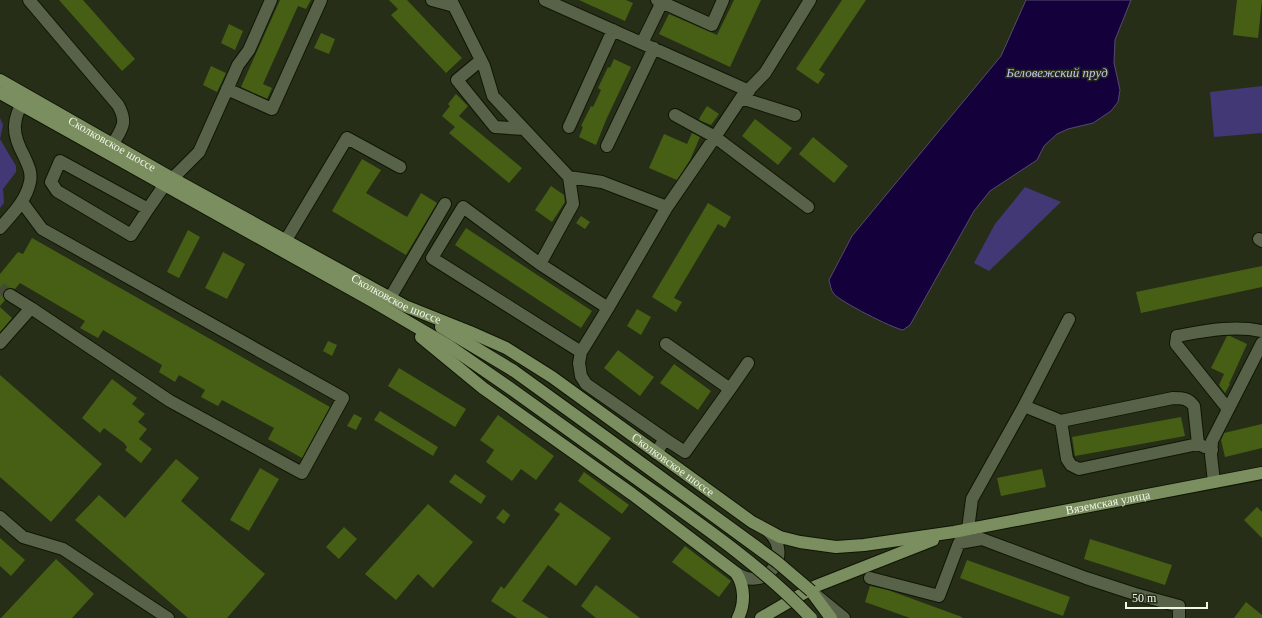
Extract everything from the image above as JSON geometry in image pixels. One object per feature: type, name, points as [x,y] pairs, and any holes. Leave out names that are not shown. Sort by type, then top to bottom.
[{"type":"main road","name":"Сколковское шоссе","points":[[0,80],[24,100],[169,180],[286,240],[405,306],[506,348],[552,377],[752,522],[774,535]]},
{"type":"main road","name":"Сколковское шоссе","points":[[0,93],[24,100],[113,144],[169,180],[374,302]]},
{"type":"main road","points":[[374,302],[449,346],[620,467],[734,550],[796,602],[810,618]]},
{"type":"main road","points":[[374,302],[428,343],[483,388],[632,494],[736,573],[742,585],[743,599],[738,618]]},
{"type":"main road","points":[[405,306],[514,371],[777,562],[811,591],[831,618]]},
{"type":"main road","name":"Вяземская улица","points":[[774,535],[800,542],[836,547],[864,545],[954,532],[1262,473]]},
{"type":"main road","name":"Вяземская улица","points":[[761,618],[816,586],[954,532]]},
{"type":"street","points":[[29,0],[118,105],[123,114],[124,122],[113,144]]},
{"type":"street","points":[[148,209],[60,161],[51,182],[57,191],[131,235],[169,180],[199,152],[238,65],[249,50],[271,0]]},
{"type":"street","points":[[228,89],[272,109],[321,0]]},
{"type":"street","points":[[432,0],[453,3],[480,60],[493,96],[569,176],[574,204],[540,264]]},
{"type":"street","points":[[545,0],[654,48],[745,94],[795,115]]},
{"type":"street","points":[[642,43],[660,1],[712,25],[723,0]]},
{"type":"street","points":[[748,363],[685,452],[586,384],[581,376],[579,363],[581,352],[666,207],[745,94],[765,73],[804,2]]},
{"type":"street","points":[[569,127],[613,30]]},
{"type":"street","points":[[607,146],[654,48]]},
{"type":"street","points":[[480,60],[457,80],[495,126],[524,129]]},
{"type":"street","points":[[0,228],[22,202],[30,183],[30,170],[14,133],[15,121],[24,100]]},
{"type":"street","points":[[676,115],[715,137],[808,207]]},
{"type":"street","points":[[286,240],[347,138],[400,167]]},
{"type":"street","points":[[569,176],[602,182],[666,207]]},
{"type":"street","points":[[10,295],[170,401],[302,473],[343,398],[42,229],[22,202]]},
{"type":"street","points":[[390,298],[445,204]]},
{"type":"street","points":[[581,352],[432,258],[463,207],[540,264],[608,308]]},
{"type":"street","points":[[0,343],[31,308]]},
{"type":"street","points":[[968,529],[972,499],[1024,406],[1069,319]]},
{"type":"street","points":[[1228,409],[1176,344],[1177,336],[1231,328],[1248,328],[1262,331]]},
{"type":"street","points":[[1214,482],[1212,441],[1262,342]]},
{"type":"street","points":[[666,344],[730,389]]},
{"type":"street","points":[[1024,406],[1061,421],[1173,398],[1184,398],[1190,401],[1194,406],[1198,444]]},
{"type":"street","points":[[1061,421],[1067,459],[1071,465],[1079,469],[1198,444],[1212,450]]},
{"type":"street","points":[[656,453],[665,439]]},
{"type":"street","points":[[0,517],[23,537],[63,548],[168,618]]},
{"type":"street","points":[[736,573],[744,577],[757,578],[766,575],[773,569],[779,552],[774,535]]},
{"type":"street","points":[[870,578],[939,596],[959,543],[982,538],[1086,578],[1179,606],[1179,618]]},
{"type":"street","points":[[811,591],[844,618]]},
{"type":"shaded area","points":[[1262,86],[1262,133],[1214,137],[1210,92]]},
{"type":"shaded area","points":[[0,118],[3,125],[0,139]]},
{"type":"shaded area","points":[[0,139],[16,166],[16,172],[3,189],[4,203],[0,208]]},
{"type":"shaded area","points":[[1025,187],[1061,202],[989,271],[974,263],[995,224]]},
{"type":"water","name":"Беловежский пруд","points":[[1026,0],[1131,0],[1115,40],[1114,63],[1120,90],[1118,102],[1111,111],[1093,123],[1068,129],[1057,134],[1044,146],[1037,160],[990,191],[974,211],[910,325],[903,330],[889,325],[839,298],[832,291],[829,280],[852,236],[1001,56]]},
{"type":"building","points":[[59,0],[83,0],[135,59],[122,71]]},
{"type":"building","points":[[280,0],[311,0],[306,9],[298,6],[263,84],[272,88],[267,99],[241,87]]},
{"type":"building","points":[[389,0],[407,0],[462,58],[446,73],[391,15],[398,9]]},
{"type":"building","points":[[579,0],[626,0],[633,3],[625,21]]},
{"type":"building","points":[[734,0],[761,0],[730,67],[659,34],[669,14],[717,35]]},
{"type":"building","points":[[842,0],[866,0],[819,70],[825,74],[818,84],[796,69]]},
{"type":"building","points":[[1237,0],[1262,0],[1258,38],[1233,35]]},
{"type":"building","points":[[229,24],[243,31],[235,50],[221,43]]},
{"type":"building","points":[[321,33],[335,39],[329,54],[314,48]]},
{"type":"building","points":[[614,59],[631,67],[596,145],[579,137],[583,127],[581,126],[591,106],[593,107],[601,90],[598,88],[608,67],[610,68]]},
{"type":"building","points":[[211,66],[226,73],[217,92],[203,85]]},
{"type":"building","points":[[456,94],[468,106],[459,116],[522,168],[509,183],[449,133],[455,127],[442,116],[450,106],[448,104]]},
{"type":"building","points":[[707,106],[719,114],[711,125],[699,120]]},
{"type":"building","points":[[755,119],[792,148],[778,165],[742,136]]},
{"type":"building","points":[[692,133],[700,137],[690,160],[677,180],[649,168],[664,134],[687,144]]},
{"type":"building","points":[[813,137],[848,166],[834,183],[799,154]]},
{"type":"building","points":[[362,159],[381,170],[366,193],[407,217],[421,193],[437,203],[406,255],[332,211]]},
{"type":"building","points":[[551,186],[564,195],[565,202],[552,222],[535,210]]},
{"type":"building","points":[[708,203],[731,217],[725,228],[718,224],[674,298],[682,302],[676,312],[652,297]]},
{"type":"building","points":[[581,216],[590,222],[585,229],[576,223]]},
{"type":"building","points":[[466,228],[592,311],[581,328],[455,245]]},
{"type":"building","points":[[188,230],[200,237],[179,278],[167,272]]},
{"type":"building","points":[[32,238],[330,407],[302,458],[268,439],[274,428],[222,400],[218,406],[201,397],[205,390],[179,375],[175,382],[159,372],[162,365],[103,330],[98,338],[80,328],[85,321],[20,283],[15,289],[10,288],[4,291],[3,295],[5,300],[0,306],[0,274],[18,252],[23,254]]},
{"type":"building","points":[[223,252],[245,264],[227,299],[205,288]]},
{"type":"building","points":[[1262,266],[1262,287],[1141,313],[1136,292]]},
{"type":"building","points":[[0,307],[12,318],[0,332]]},
{"type":"building","points":[[637,309],[651,317],[641,335],[627,326]]},
{"type":"building","points":[[1227,336],[1247,344],[1225,393],[1219,385],[1224,374],[1211,368]]},
{"type":"building","points":[[328,341],[337,345],[332,356],[323,351]]},
{"type":"building","points":[[618,350],[654,377],[640,396],[604,368]]},
{"type":"building","points":[[674,364],[711,391],[698,410],[660,383]]},
{"type":"building","points":[[399,368],[466,409],[455,427],[388,386]]},
{"type":"building","points":[[0,375],[102,464],[51,522],[0,477]]},
{"type":"building","points":[[112,379],[137,398],[132,404],[145,414],[138,422],[147,429],[139,439],[152,449],[141,463],[125,450],[127,447],[124,443],[104,428],[100,433],[82,418]]},
{"type":"building","points":[[380,411],[438,447],[433,456],[374,420]]},
{"type":"building","points":[[354,414],[362,418],[356,430],[347,426]]},
{"type":"building","points":[[498,415],[554,456],[536,480],[521,469],[512,481],[486,462],[494,450],[480,440]]},
{"type":"building","points":[[1181,417],[1185,436],[1075,456],[1072,437]]},
{"type":"building","points":[[1262,424],[1262,448],[1225,457],[1221,440],[1224,433]]},
{"type":"building","points":[[176,459],[199,478],[181,501],[265,574],[227,618],[188,618],[75,520],[99,495],[125,518]]},
{"type":"building","points":[[260,468],[279,479],[249,531],[230,520]]},
{"type":"building","points":[[1042,469],[1046,487],[1001,496],[997,478]]},
{"type":"building","points":[[584,472],[629,505],[622,514],[578,481]]},
{"type":"building","points":[[455,474],[486,496],[481,504],[449,482]]},
{"type":"building","points":[[560,502],[611,538],[576,586],[548,565],[522,601],[549,618],[517,618],[491,601],[501,586],[504,589],[560,514],[554,510]]},
{"type":"building","points":[[428,504],[473,542],[433,588],[418,574],[396,600],[365,574]]},
{"type":"building","points":[[1257,507],[1262,512],[1262,538],[1244,520]]},
{"type":"building","points":[[503,509],[510,515],[504,524],[496,518]]},
{"type":"building","points":[[344,527],[357,539],[339,559],[326,547]]},
{"type":"building","points":[[0,538],[25,560],[11,576],[0,566]]},
{"type":"building","points":[[1090,539],[1172,565],[1165,585],[1084,559]]},
{"type":"building","points":[[685,546],[731,581],[719,597],[672,562]]},
{"type":"building","points":[[56,559],[94,594],[72,618],[1,618]]},
{"type":"building","points":[[967,560],[1070,597],[1063,616],[960,578]]},
{"type":"building","points":[[596,585],[640,618],[596,618],[581,606]]},
{"type":"building","points":[[870,586],[888,590],[962,618],[910,618],[865,602]]},
{"type":"building","points":[[1246,602],[1262,615],[1262,618],[1234,618]]},
{"type":"tunnel","points":[[0,288],[10,295]]}]
